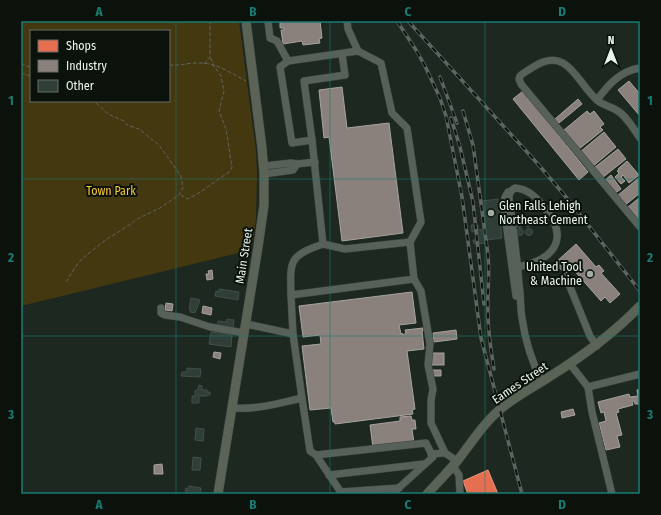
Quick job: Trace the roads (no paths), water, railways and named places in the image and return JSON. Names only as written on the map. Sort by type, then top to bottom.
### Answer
[{"type":"main road","name":"Main Street","points":[[218,494],[261,232],[264,204],[264,170],[260,126],[246,21]]},
{"type":"main road","name":"Eames Street","points":[[427,494],[497,412],[516,397],[597,346],[623,324],[640,306]]},
{"type":"lane","points":[[268,21],[270,38],[277,41],[288,61]]},
{"type":"lane","points":[[346,21],[358,51],[381,63],[392,113],[407,128],[421,222],[410,242],[414,279],[421,291],[430,344],[428,364],[433,389],[431,400],[431,423],[445,453],[455,463],[459,475],[460,494]]},
{"type":"lane","points":[[312,140],[292,143],[280,67],[288,61],[358,51]]},
{"type":"lane","points":[[323,244],[315,162],[304,82],[346,75],[342,54]]},
{"type":"lane","points":[[640,138],[624,116],[597,100],[570,68],[558,60],[544,61],[522,74],[520,78],[521,84],[640,227]]},
{"type":"lane","points":[[597,100],[607,86],[624,73],[631,69],[640,68]]},
{"type":"lane","points":[[264,170],[293,170],[297,164],[315,162]]},
{"type":"lane","points":[[517,267],[532,264],[544,258],[554,247],[558,236],[553,218],[537,198],[526,190],[516,188],[510,190],[506,194],[504,208],[516,295],[531,359],[542,382]]},
{"type":"lane","points":[[516,188],[511,192],[509,197],[522,317]]},
{"type":"lane","points":[[398,488],[341,493],[316,455],[310,451],[293,334],[290,270],[295,257],[304,250],[323,244],[345,250],[410,242]]},
{"type":"lane","points":[[566,277],[590,336],[597,346]]},
{"type":"lane","points":[[291,295],[414,279]]},
{"type":"lane","points":[[161,308],[161,313],[165,316],[180,317],[210,327],[245,328],[293,334]]},
{"type":"lane","points":[[570,364],[588,387],[592,412],[612,494]]},
{"type":"lane","points":[[588,387],[640,374]]},
{"type":"lane","points":[[232,408],[244,409],[260,407],[302,398]]},
{"type":"lane","points":[[316,455],[426,443],[433,457],[392,494]]},
{"type":"lane","points":[[431,454],[445,453]]},
{"type":"lane","points":[[329,475],[425,464]]},
{"type":"railway","points":[[397,21],[425,66],[440,98],[446,116],[462,197],[481,338],[522,494]]},
{"type":"railway","points":[[408,21],[537,163],[566,197],[640,291]]},
{"type":"railway","points":[[440,77],[457,123]]},
{"type":"railway","points":[[463,111],[473,145],[488,255],[488,321],[494,369]]},
{"type":"railway","points":[[451,118],[460,147],[473,202],[484,304]]},
{"type":"place","name":"Glen Falls Lehigh Northeast Cement","points":[[491,213]]},
{"type":"place","name":"United Tool & Machine","points":[[590,274]]},
{"type":"park label","name":"Town Park","points":[[111,191]]}]
